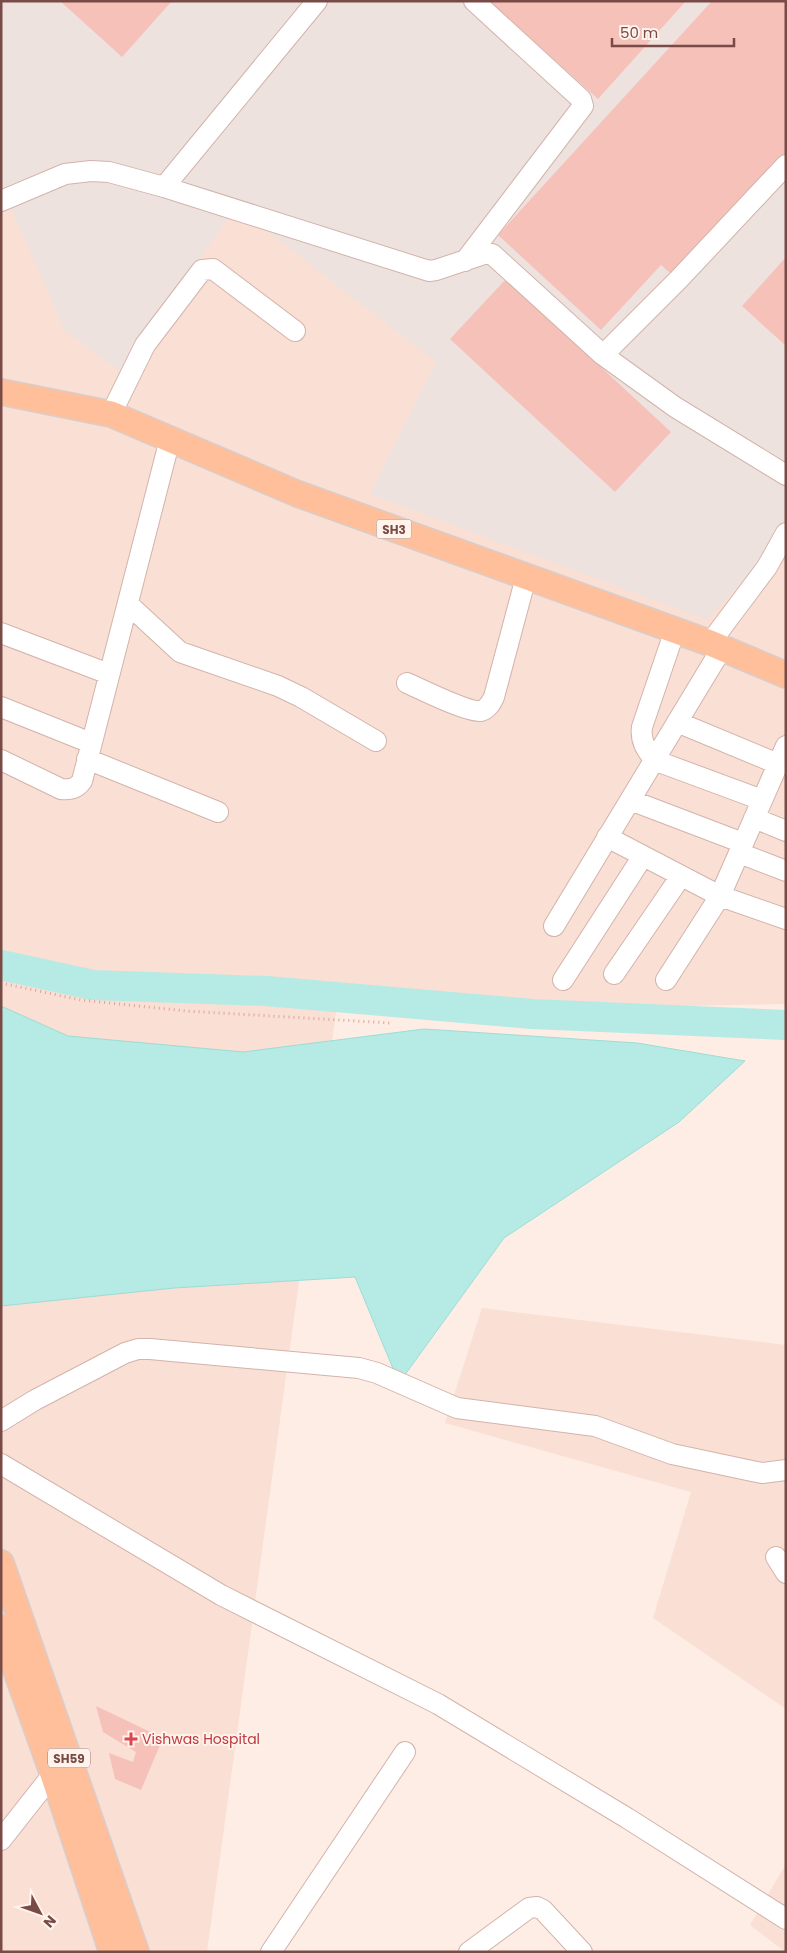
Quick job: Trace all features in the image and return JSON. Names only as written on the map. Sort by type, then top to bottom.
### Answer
[{"type":"main road","name":"SH3","points":[[1,392],[111,414],[298,494],[716,645],[786,675]]},
{"type":"main road","name":"SH59","points":[[1,1563],[48,1728],[53,1774],[112,1952]]},
{"type":"main road","name":"SH59","points":[[1,1628],[48,1728],[136,1952]]},
{"type":"street","points":[[164,187],[317,1]]},
{"type":"street","points":[[465,260],[583,106],[581,99],[474,1]]},
{"type":"street","points":[[603,354],[680,278],[786,165]]},
{"type":"street","points":[[1,201],[65,174],[91,171],[109,172],[164,187],[429,271],[484,254],[492,254],[603,354],[675,407],[786,475]]},
{"type":"street","points":[[111,414],[145,345],[202,270],[213,269],[295,331]]},
{"type":"street","points":[[1,760],[61,788],[70,790],[82,781],[170,439]]},
{"type":"street","points":[[554,926],[677,722],[716,645],[767,567],[786,533]]},
{"type":"street","points":[[406,683],[467,708],[481,711],[490,706],[526,576]]},
{"type":"street","points":[[128,604],[180,652],[278,686],[301,697],[376,741]]},
{"type":"street","points":[[675,630],[642,727],[641,736],[644,747],[654,760],[776,775]]},
{"type":"street","points":[[1,633],[109,674]]},
{"type":"street","points":[[1,707],[218,812]]},
{"type":"street","points":[[677,722],[776,775]]},
{"type":"street","points":[[776,775],[786,831]]},
{"type":"street","points":[[666,980],[720,896],[776,775]]},
{"type":"street","points":[[630,800],[741,848],[786,872]]},
{"type":"street","points":[[608,837],[720,896],[786,919]]},
{"type":"street","points":[[563,980],[643,856]]},
{"type":"street","points":[[614,974],[681,876]]},
{"type":"street","points":[[1,1421],[35,1400],[125,1353],[150,1349],[360,1368],[377,1373],[457,1408],[595,1426],[672,1454],[752,1472],[762,1473],[786,1470]]},
{"type":"street","points":[[1,1464],[221,1594],[438,1704],[627,1818],[786,1918]]},
{"type":"street","points":[[271,1952],[404,1752]]},
{"type":"street","points":[[1,1840],[53,1774]]},
{"type":"street","points":[[469,1952],[529,1908],[536,1906],[543,1910],[582,1952]]},
{"type":"path","points":[[1,983],[81,1000],[186,1011],[390,1023]]},
{"type":"shaded area","points":[[1,1],[786,1],[786,1004],[336,1012],[207,1952],[1,1952]]},
{"type":"shaded area","points":[[1,1],[786,1],[786,517],[747,577],[707,620],[370,494],[436,362],[236,207],[122,373],[65,331],[1,185]]},
{"type":"shaded area","points":[[482,1308],[786,1345],[786,1709],[653,1618],[691,1492],[445,1423]]},
{"type":"shaded area","points":[[786,1864],[786,1952],[785,1952],[750,1925]]},
{"type":"water","points":[[1,1006],[68,1036],[243,1052],[424,1029],[637,1043],[745,1061],[679,1122],[504,1238],[399,1383],[355,1277],[174,1288],[1,1306]]},
{"type":"building","points":[[60,1],[172,1],[122,57]]},
{"type":"building","points":[[489,1],[686,1],[598,99]]},
{"type":"building","points":[[712,1],[786,1],[786,160],[677,279],[661,265],[601,330],[498,235]]},
{"type":"building","points":[[786,257],[786,346],[742,306]]},
{"type":"building","points":[[506,279],[671,432],[615,492],[450,339]]},
{"type":"building","points":[[96,1706],[163,1738],[141,1790],[115,1779],[109,1753],[133,1762],[136,1752],[103,1732]]},
{"type":"waterway","points":[[1,965],[93,985],[266,991],[532,1014],[786,1025]]},
{"type":"place","name":"Vishwas Hospital","points":[[131,1739]]}]
